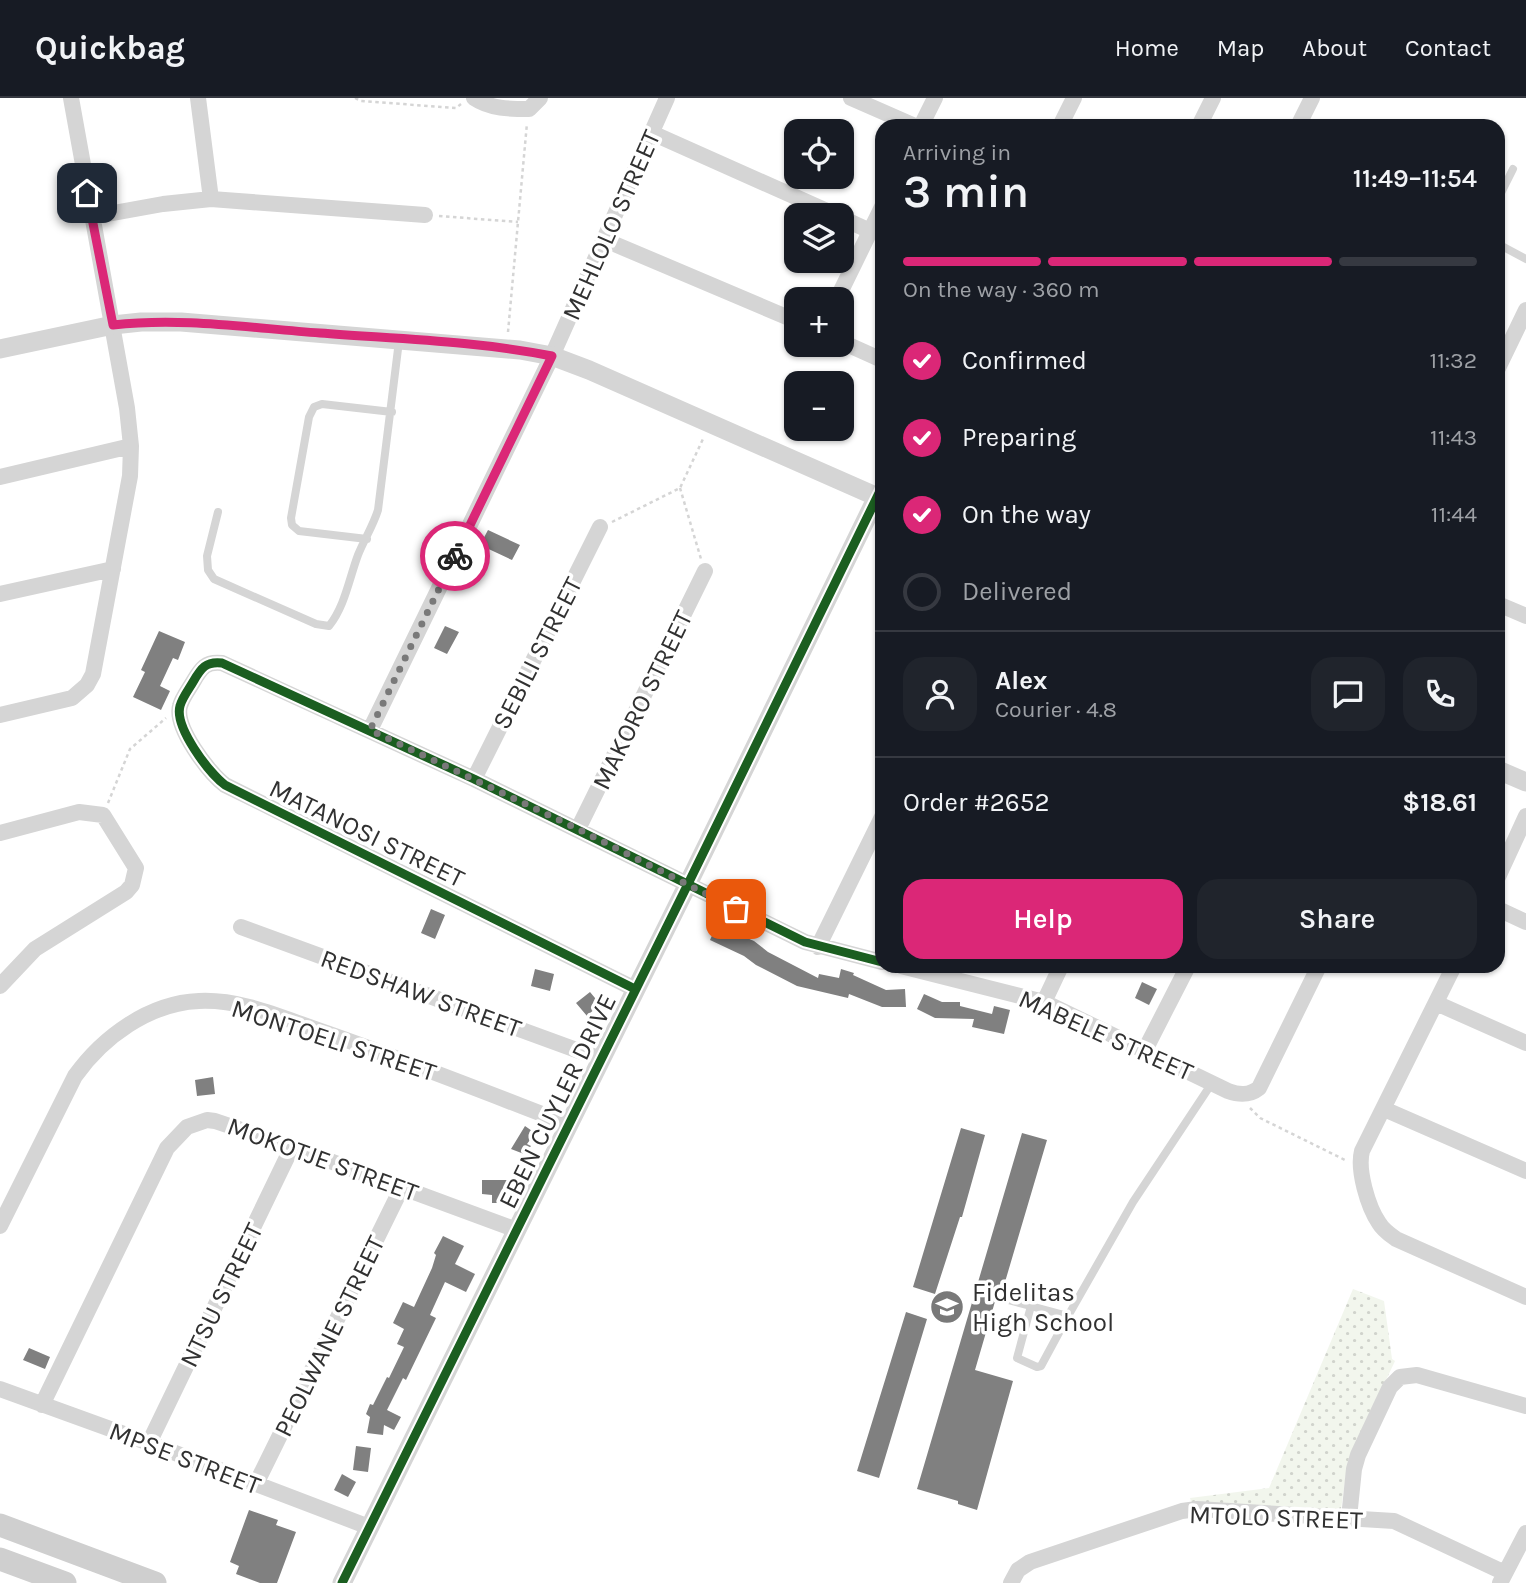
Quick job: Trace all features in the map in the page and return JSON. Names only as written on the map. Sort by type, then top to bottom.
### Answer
[{"type":"main road","points":[[0,1525],[155,1583]]},
{"type":"main road","points":[[0,1559],[65,1583]]},
{"type":"street","points":[[0,715],[72,698],[87,685],[93,674],[130,476],[131,446],[127,408],[71,98]]},
{"type":"street","points":[[198,98],[211,199]]},
{"type":"street","points":[[474,98],[498,107],[534,104]]},
{"type":"street","name":"MEHLOLO STREET","points":[[370,730],[552,356],[667,98]]},
{"type":"street","points":[[851,98],[899,119]]},
{"type":"street","points":[[924,119],[935,98]]},
{"type":"street","points":[[1064,119],[1074,98]]},
{"type":"street","points":[[1202,119],[1213,98]]},
{"type":"street","points":[[1302,119],[1312,98]]},
{"type":"street","points":[[652,133],[809,203]]},
{"type":"street","points":[[92,217],[172,202],[211,199],[425,215]]},
{"type":"street","points":[[843,287],[875,221]]},
{"type":"street","points":[[854,224],[870,231]]},
{"type":"street","points":[[605,240],[784,316]]},
{"type":"street","points":[[1505,354],[1526,310]]},
{"type":"street","points":[[0,349],[141,321],[211,322],[507,348],[552,356],[875,492]]},
{"type":"street","points":[[854,347],[875,357]]},
{"type":"street","points":[[0,477],[131,446]]},
{"type":"street","name":"EBEN CUYLER DRIVE","points":[[342,1583],[875,504]]},
{"type":"street","name":"SEBILI STREET","points":[[474,779],[600,527]]},
{"type":"street","points":[[0,594],[113,569]]},
{"type":"street","name":"MAKORO STREET","points":[[578,829],[705,571]]},
{"type":"street","points":[[1505,607],[1526,616]]},
{"type":"street","points":[[179,707],[204,665],[222,663],[474,779],[687,886],[818,947],[875,960]]},
{"type":"street","name":"MATANOSI STREET","points":[[179,707],[182,724],[203,762],[217,779],[232,790],[635,989]]},
{"type":"street","points":[[1505,773],[1526,782]]},
{"type":"street","points":[[0,833],[79,812],[103,816],[136,868],[132,885],[114,901],[35,949],[0,986]]},
{"type":"street","points":[[1505,862],[1526,816]]},
{"type":"street","points":[[818,947],[875,831]]},
{"type":"street","points":[[1505,912],[1526,922]]},
{"type":"street","name":"REDSHAW STREET","points":[[241,927],[601,1059]]},
{"type":"street","name":"MABELE STREET","points":[[947,973],[1044,1002],[1228,1091],[1245,1095]]},
{"type":"street","points":[[1044,1002],[1058,973]]},
{"type":"street","points":[[1146,1050],[1184,973]]},
{"type":"street","points":[[1245,1095],[1259,1088],[1316,973]]},
{"type":"street","points":[[1451,973],[1362,1152],[1359,1170],[1376,1218],[1386,1232],[1396,1239],[1526,1297]]},
{"type":"street","name":"MONTOELI STREET","points":[[0,1226],[75,1076],[89,1056],[122,1028],[178,1005],[198,1001],[253,1008],[358,1044],[568,1124]]},
{"type":"street","points":[[1436,1003],[1526,1043]]},
{"type":"street","points":[[1384,1109],[1526,1171]]},
{"type":"street","name":"MOKOTJE STREET","points":[[42,1405],[167,1148],[179,1133],[198,1122],[215,1121],[292,1147],[517,1230]]},
{"type":"street","name":"NTSU STREET","points":[[149,1443],[292,1147]]},
{"type":"street","name":"PEOLWANE STREET","points":[[256,1484],[401,1187]]},
{"type":"street","points":[[1349,1518],[1358,1455],[1390,1387],[1400,1377],[1417,1375],[1526,1406]]},
{"type":"street","name":"MPSE STREET","points":[[0,1389],[369,1527]]},
{"type":"street","name":"MTOLO STREET","points":[[1012,1583],[1018,1570],[1030,1562],[1182,1511],[1197,1509],[1349,1518],[1401,1524],[1503,1578],[1526,1533]]},
{"type":"lane","points":[[1505,185],[1513,169]]},
{"type":"lane","points":[[1505,248],[1526,259]]},
{"type":"lane","points":[[218,512],[207,556],[208,570],[214,579],[316,624],[329,626],[337,616],[359,553],[378,510],[399,338]]},
{"type":"lane","points":[[367,539],[299,531],[292,525],[309,417],[314,407],[322,404],[392,412]]},
{"type":"lane","points":[[1031,1306],[1017,1358],[1037,1367],[1041,1366],[1133,1202],[1212,1083]]},
{"type":"lane","points":[[1009,1300],[1068,1316]]},
{"type":"path","points":[[355,98],[361,101],[456,108],[467,98]]},
{"type":"path","points":[[507,348],[518,222],[534,104]]},
{"type":"path","points":[[425,215],[518,222]]},
{"type":"path","points":[[600,527],[680,488],[710,424]]},
{"type":"path","points":[[680,488],[705,571]]},
{"type":"path","points":[[103,816],[130,749],[179,707]]},
{"type":"path","points":[[1245,1095],[1248,1104],[1260,1118],[1349,1162],[1359,1170]]},
{"type":"shaded area","points":[[1353,1289],[1384,1301],[1392,1359],[1395,1361],[1348,1461],[1341,1509],[1337,1511],[1192,1505],[1190,1498],[1269,1488]]},
{"type":"building","points":[[488,530],[520,545],[512,560],[480,545]]},
{"type":"building","points":[[445,626],[459,632],[447,654],[434,648]]},
{"type":"building","points":[[159,631],[185,642],[178,660],[173,658],[160,686],[170,691],[161,710],[133,697],[145,672],[141,670]]},
{"type":"building","points":[[431,909],[445,915],[435,939],[421,933]]},
{"type":"building","points":[[719,920],[733,926],[731,931],[754,941],[768,952],[818,978],[819,974],[839,978],[841,969],[886,990],[905,989],[906,1007],[882,1007],[849,994],[848,998],[797,986],[710,940]]},
{"type":"building","points":[[535,969],[554,974],[550,991],[531,986]]},
{"type":"building","points":[[1142,982],[1157,989],[1149,1005],[1135,998]]},
{"type":"building","points":[[590,992],[600,1004],[587,1016],[576,1003]]},
{"type":"building","points":[[924,994],[942,1002],[960,1002],[960,1006],[992,1014],[994,1006],[1010,1010],[1004,1034],[972,1027],[974,1019],[935,1018],[917,1009]]},
{"type":"building","points":[[213,1077],[215,1094],[197,1096],[195,1080]]},
{"type":"building","points":[[525,1126],[535,1133],[527,1144],[531,1146],[524,1154],[511,1149]]},
{"type":"building","points":[[961,1128],[985,1135],[962,1217],[935,1294],[913,1287]]},
{"type":"building","points":[[1022,1133],[1047,1140],[1005,1282],[1001,1281],[975,1370],[1013,1381],[977,1510],[958,1504],[958,1501],[917,1489]]},
{"type":"building","points":[[482,1180],[508,1180],[505,1203],[492,1203],[492,1195],[482,1194]]},
{"type":"building","points":[[443,1236],[464,1246],[455,1264],[475,1274],[466,1292],[445,1282],[430,1315],[436,1318],[406,1380],[403,1378],[387,1410],[401,1417],[394,1430],[384,1425],[383,1435],[367,1433],[370,1417],[366,1414],[370,1404],[373,1405],[404,1347],[397,1344],[404,1329],[393,1323],[403,1302],[414,1307]]},
{"type":"building","points":[[906,1312],[927,1319],[879,1478],[857,1471]]},
{"type":"building","points":[[29,1348],[50,1357],[45,1369],[23,1360]]},
{"type":"building","points":[[356,1446],[371,1448],[368,1472],[353,1470]]},
{"type":"building","points":[[342,1474],[356,1482],[348,1497],[334,1490]]},
{"type":"building","points":[[249,1510],[278,1520],[276,1525],[296,1532],[277,1583],[260,1583],[236,1574],[239,1566],[230,1562]]},
{"type":"cycle path","points":[[342,1583],[875,501]]},
{"type":"cycle path","points":[[635,989],[225,785],[210,771],[194,749],[182,726],[180,715],[182,700],[204,666],[222,663],[474,779],[805,942],[875,960]]},
{"type":"way so far","points":[[455,556],[370,730],[578,829],[736,909]]},
{"type":"place","name":"Fidelitas High School","points":[[947,1307]]},
{"type":"route","points":[[87,193],[113,325],[141,321],[211,322],[494,347],[552,356],[455,556]]}]
